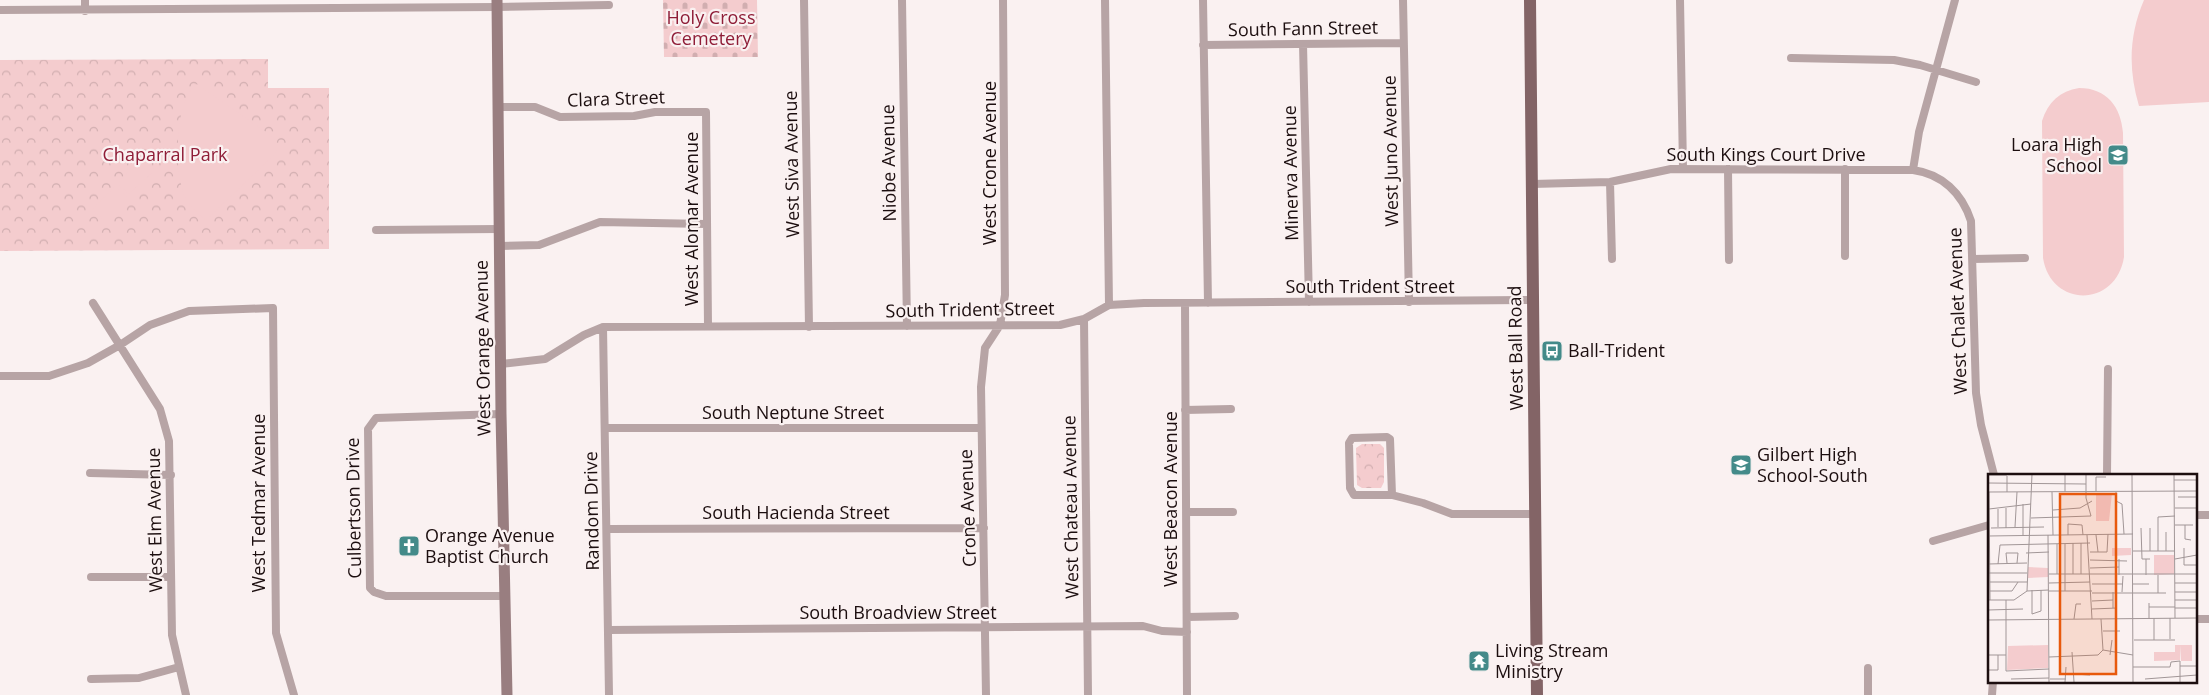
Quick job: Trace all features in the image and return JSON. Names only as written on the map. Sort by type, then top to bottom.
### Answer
[{"type":"main road","name":"West Ball Road","points":[[1530,0],[1537,695]]},
{"type":"street","points":[[85,0],[85,10]]},
{"type":"street","name":"West Siva Avenue","points":[[804,0],[810,327]]},
{"type":"street","name":"Niobe Avenue","points":[[902,0],[907,326]]},
{"type":"street","name":"West Crone Avenue","points":[[1000,325],[1006,285],[1003,0]]},
{"type":"street","points":[[1105,0],[1109,305]]},
{"type":"street","points":[[1203,0],[1208,303]]},
{"type":"street","name":"West Juno Avenue","points":[[1403,0],[1409,302]]},
{"type":"street","points":[[1680,0],[1682,168]]},
{"type":"street","points":[[1913,170],[1918,132],[1956,0]]},
{"type":"street","points":[[0,10],[497,4],[609,5]]},
{"type":"street","name":"West Orange Avenue","points":[[497,4],[501,414],[507,695]]},
{"type":"street","name":"South Fann Street","points":[[1203,45],[1403,42]]},
{"type":"street","name":"Minerva Avenue","points":[[1303,44],[1308,302]]},
{"type":"street","points":[[1791,58],[1886,59],[1936,70],[1976,82]]},
{"type":"street","name":"Clara Street","points":[[498,107],[535,107],[560,117],[634,116],[655,112],[706,112]]},
{"type":"street","name":"West Alomar Avenue","points":[[706,112],[708,326]]},
{"type":"street","name":"South Kings Court Drive","points":[[1532,184],[1610,182],[1660,170],[1682,168],[1913,170]]},
{"type":"street","points":[[1728,169],[1729,260]]},
{"type":"street","points":[[1845,169],[1846,256]]},
{"type":"street","name":"West Chalet Avenue","points":[[1913,170],[1938,178],[1953,189],[1962,200],[1971,221],[1976,393],[1981,425],[1994,474]]},
{"type":"street","points":[[1610,182],[1612,259]]},
{"type":"street","points":[[500,246],[539,245],[600,222],[706,224]]},
{"type":"street","points":[[376,230],[500,229]]},
{"type":"street","points":[[1973,259],[2025,258]]},
{"type":"street","name":"South Trident Street","points":[[501,364],[545,359],[584,335],[604,327],[1060,325],[1084,319],[1109,305],[1533,300]]},
{"type":"street","name":"West Elm Avenue","points":[[94,303],[160,409],[169,441],[172,635],[186,695]]},
{"type":"street","name":"West Beacon Avenue","points":[[1185,303],[1187,695]]},
{"type":"street","name":"West Tedmar Avenue","points":[[120,345],[150,325],[189,311],[272,308],[276,633],[294,695]]},
{"type":"street","name":"West Chateau Avenue","points":[[1084,319],[1088,695]]},
{"type":"street","name":"Crone Avenue","points":[[986,695],[981,388],[985,348],[1000,325]]},
{"type":"street","name":"Random Drive","points":[[604,327],[609,695]]},
{"type":"street","points":[[0,376],[49,376],[88,363],[120,345]]},
{"type":"street","points":[[2107,474],[2108,369]]},
{"type":"street","points":[[1185,410],[1231,409]]},
{"type":"street","name":"Culbertson Drive","points":[[501,414],[376,418],[368,429],[370,588],[374,592],[386,596],[505,596]]},
{"type":"street","name":"South Neptune Street","points":[[606,428],[981,428]]},
{"type":"street","points":[[1392,495],[1390,439],[1388,437],[1352,438],[1349,443],[1351,492],[1357,495],[1392,495],[1423,502],[1452,514],[1535,514]]},
{"type":"street","points":[[90,473],[171,475]]},
{"type":"street","points":[[1186,512],[1233,512]]},
{"type":"street","points":[[2196,515],[2209,515]]},
{"type":"street","points":[[1933,541],[1988,525]]},
{"type":"street","name":"South Hacienda Street","points":[[608,529],[984,528]]},
{"type":"street","points":[[91,577],[171,577]]},
{"type":"street","points":[[1187,617],[1235,616]]},
{"type":"street","points":[[2196,619],[2209,619]]},
{"type":"street","name":"South Broadview Street","points":[[609,630],[1143,626],[1162,631],[1187,632]]},
{"type":"street","points":[[91,679],[139,678],[179,668]]},
{"type":"street","points":[[1868,668],[1868,695]]},
{"type":"street","points":[[1992,695],[1993,682]]},
{"type":"green space","name":"Holy Cross Cemetery","points":[[663,0],[757,0],[758,57],[664,57]]},
{"type":"green space","points":[[2144,0],[2209,0],[2209,102],[2139,106],[2133,79],[2132,52],[2135,26]]},
{"type":"green space","name":"Chaparral Park","points":[[268,59],[268,88],[329,88],[329,249],[0,251],[0,60]]},
{"type":"green space","points":[[197,84],[273,137],[277,143],[277,150],[273,156],[206,220],[187,201],[181,186],[179,172],[178,138],[180,120],[189,92]]},
{"type":"green space","points":[[2079,88],[2097,91],[2111,101],[2119,115],[2123,133],[2124,257],[2119,274],[2109,286],[2097,293],[2084,295],[2070,293],[2058,286],[2048,274],[2043,258],[2042,121],[2051,103],[2056,98],[2066,92]]},
{"type":"green space","points":[[140,159],[155,170],[129,194],[117,184]]},
{"type":"green space","points":[[115,186],[127,197],[104,220],[92,210]]},
{"type":"green space","points":[[1362,444],[1380,444],[1384,448],[1384,482],[1381,488],[1362,488],[1357,485],[1356,448]]},
{"type":"place","name":"Loara High School","points":[[2118,155]]},
{"type":"place","name":"Ball-Trident","points":[[1552,351]]},
{"type":"place","name":"Gilbert High School-South","points":[[1741,465]]},
{"type":"place","name":"Orange Avenue Baptist Church","points":[[409,546]]},
{"type":"place","name":"Living Stream Ministry","points":[[1479,661]]}]
